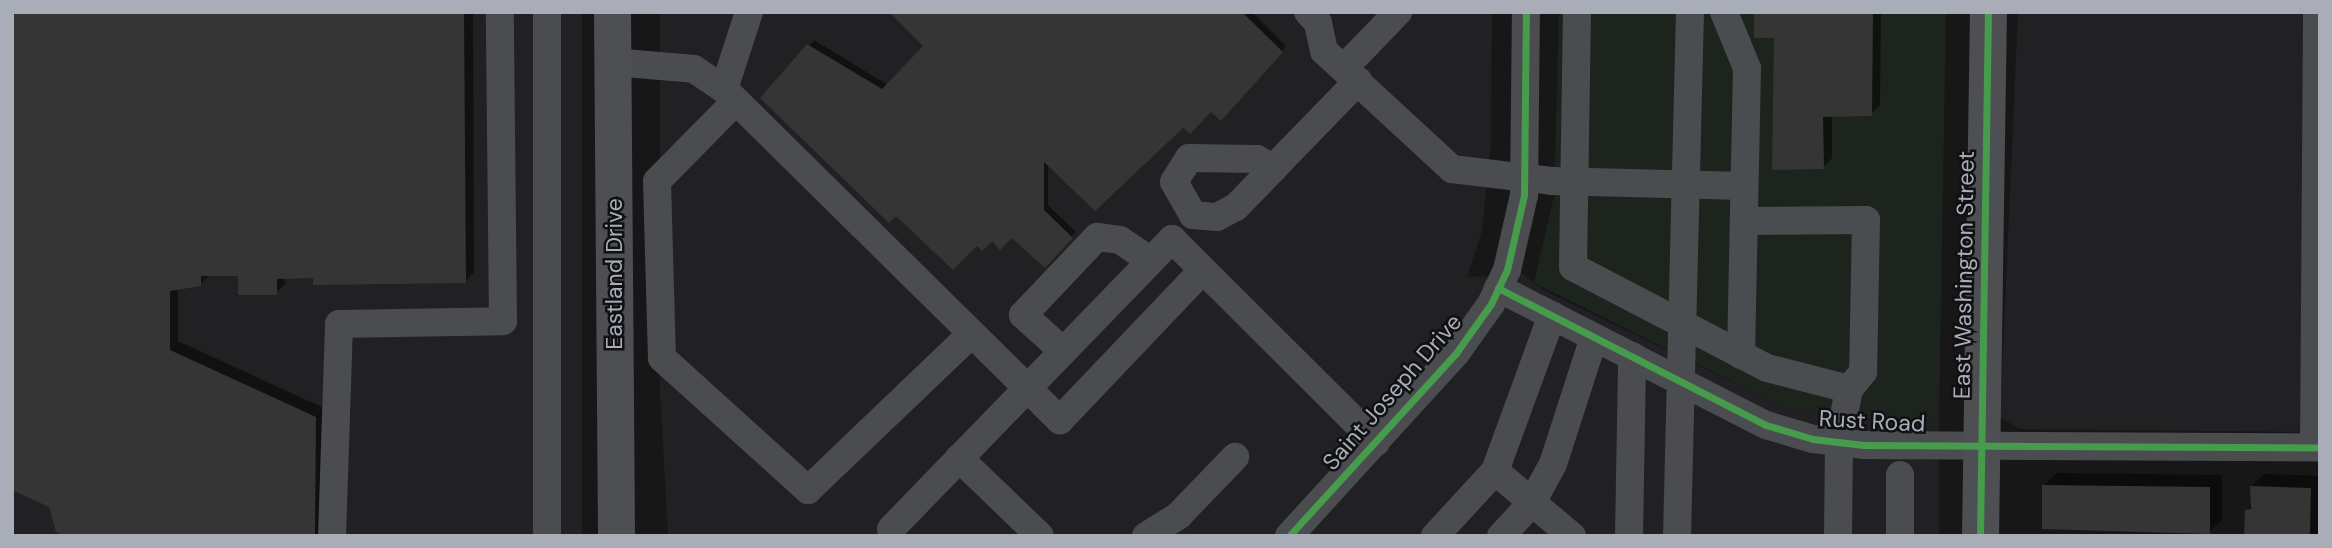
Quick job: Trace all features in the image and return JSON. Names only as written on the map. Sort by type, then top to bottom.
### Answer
[{"type":"main road","name":"Eastland Drive","points":[[612,12],[616,536]]},
{"type":"main road","name":"East Washington Street","points":[[1980,536],[1987,13]]},
{"type":"street","points":[[500,12],[503,321]]},
{"type":"street","points":[[547,12],[547,536]]},
{"type":"street","points":[[749,12],[730,95],[657,181],[662,358],[808,490],[971,334]]},
{"type":"street","points":[[1273,169],[1398,12]]},
{"type":"street","name":"Saint Joseph Drive","points":[[1289,536],[1456,354],[1498,288],[1518,233],[1525,176],[1526,12]]},
{"type":"street","points":[[1577,12],[1573,267],[1766,368],[1849,389]]},
{"type":"street","points":[[1677,536],[1689,12]]},
{"type":"street","points":[[1724,12],[1747,68],[1741,355]]},
{"type":"street","points":[[2317,12],[2317,447]]},
{"type":"street","points":[[1318,16],[1324,51],[1452,169],[1575,182],[1744,186]]},
{"type":"street","points":[[613,62],[694,69],[730,95],[1060,420],[1203,270]]},
{"type":"street","points":[[1744,220],[1866,220],[1863,372],[1849,389],[1839,442],[1838,536]]},
{"type":"street","points":[[1063,351],[1023,315],[1097,237],[1120,240],[1151,261]]},
{"type":"street","points":[[891,529],[1172,239],[1376,442]]},
{"type":"street","name":"Rust Road","points":[[1498,288],[1766,425],[1839,442],[2317,447]]},
{"type":"street","points":[[1435,536],[1495,471],[1552,315]]},
{"type":"street","points":[[332,536],[339,324],[547,322]]},
{"type":"street","points":[[1502,536],[1531,504],[1553,464],[1594,337]]},
{"type":"street","points":[[614,346],[660,345]]},
{"type":"street","points":[[1629,536],[1632,356]]},
{"type":"street","points":[[1146,536],[1179,515],[1235,457]]},
{"type":"street","points":[[959,458],[1040,536]]},
{"type":"street","points":[[1495,471],[1572,536]]},
{"type":"street","points":[[1900,475],[1900,536]]},
{"type":"shaded area","points":[[12,12],[582,12],[582,536],[12,536]]},
{"type":"shaded area","points":[[660,12],[1492,12],[1491,142],[1482,231],[1467,277],[1523,274],[1543,290],[1788,409],[1854,419],[1939,421],[1939,536],[668,536],[660,392]]},
{"type":"shaded area","points":[[1559,12],[1946,12],[1939,421],[1854,419],[1788,409],[1534,283],[1554,196]]},
{"type":"shaded area","points":[[2018,12],[2320,12],[2320,432],[2019,429],[2000,417]]},
{"type":"building","points":[[12,12],[464,12],[466,283],[313,285],[313,278],[277,279],[277,295],[238,295],[238,276],[201,276],[201,286],[170,291],[170,350],[316,417],[315,536],[65,536],[56,532],[49,507],[12,490]]},
{"type":"building","points":[[889,12],[1242,12],[1283,52],[1221,121],[1211,112],[1190,134],[1183,128],[1095,211],[1044,162],[1044,210],[1073,238],[1045,268],[1012,238],[1000,250],[992,241],[982,251],[977,246],[953,270],[896,216],[889,223],[760,98],[807,44],[882,89],[923,46]]},
{"type":"building","points":[[1754,12],[1873,12],[1872,116],[1823,117],[1824,169],[1772,170],[1774,38],[1754,38]]},
{"type":"building","points":[[2042,485],[2210,487],[2210,534],[2042,529]]},
{"type":"building","points":[[2250,486],[2311,488],[2310,536],[2244,536],[2245,510],[2251,509]]},
{"type":"cycle path","points":[[1289,536],[1456,353],[1491,304],[1507,270],[1524,195],[1526,12]]},
{"type":"cycle path","points":[[1980,536],[1988,12]]},
{"type":"cycle path","points":[[1498,288],[1766,425],[1813,439],[1864,445],[2320,447]]}]
